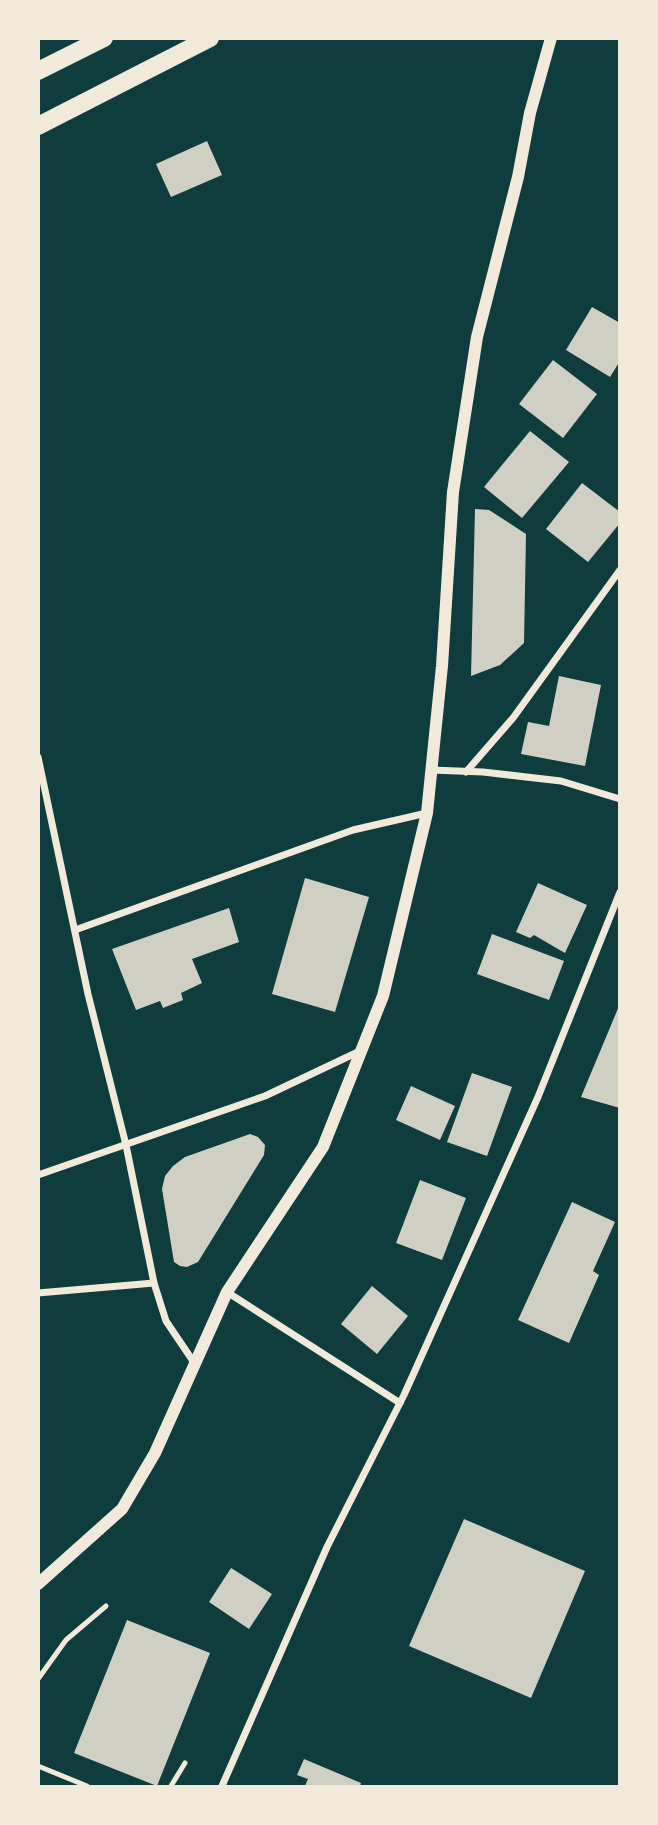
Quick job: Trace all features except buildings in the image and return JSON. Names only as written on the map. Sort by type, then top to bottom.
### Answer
[{"type":"main road","points":[[38,71],[104,38]]},
{"type":"main road","points":[[38,126],[210,38]]},
{"type":"street","points":[[38,1584],[122,1509],[155,1453],[227,1292],[323,1147],[383,996],[427,813],[442,666],[453,492],[477,337],[518,177],[530,113],[551,38]]},
{"type":"street","points":[[466,772],[513,718],[620,570]]},
{"type":"street","points":[[38,757],[88,995],[126,1144],[154,1283],[166,1321],[195,1364]]},
{"type":"street","points":[[431,770],[561,781],[620,799]]},
{"type":"street","points":[[75,930],[353,830],[427,813]]},
{"type":"street","points":[[222,1787],[327,1547],[400,1404],[538,1097],[620,892]]},
{"type":"street","points":[[38,1175],[265,1096],[361,1051]]},
{"type":"street","points":[[38,1293],[154,1283]]},
{"type":"street","points":[[227,1292],[400,1404]]},
{"type":"lane","points":[[38,1679],[66,1640],[106,1606]]},
{"type":"lane","points":[[172,1787],[185,1763]]},
{"type":"lane","points":[[38,1766],[87,1787]]}]
